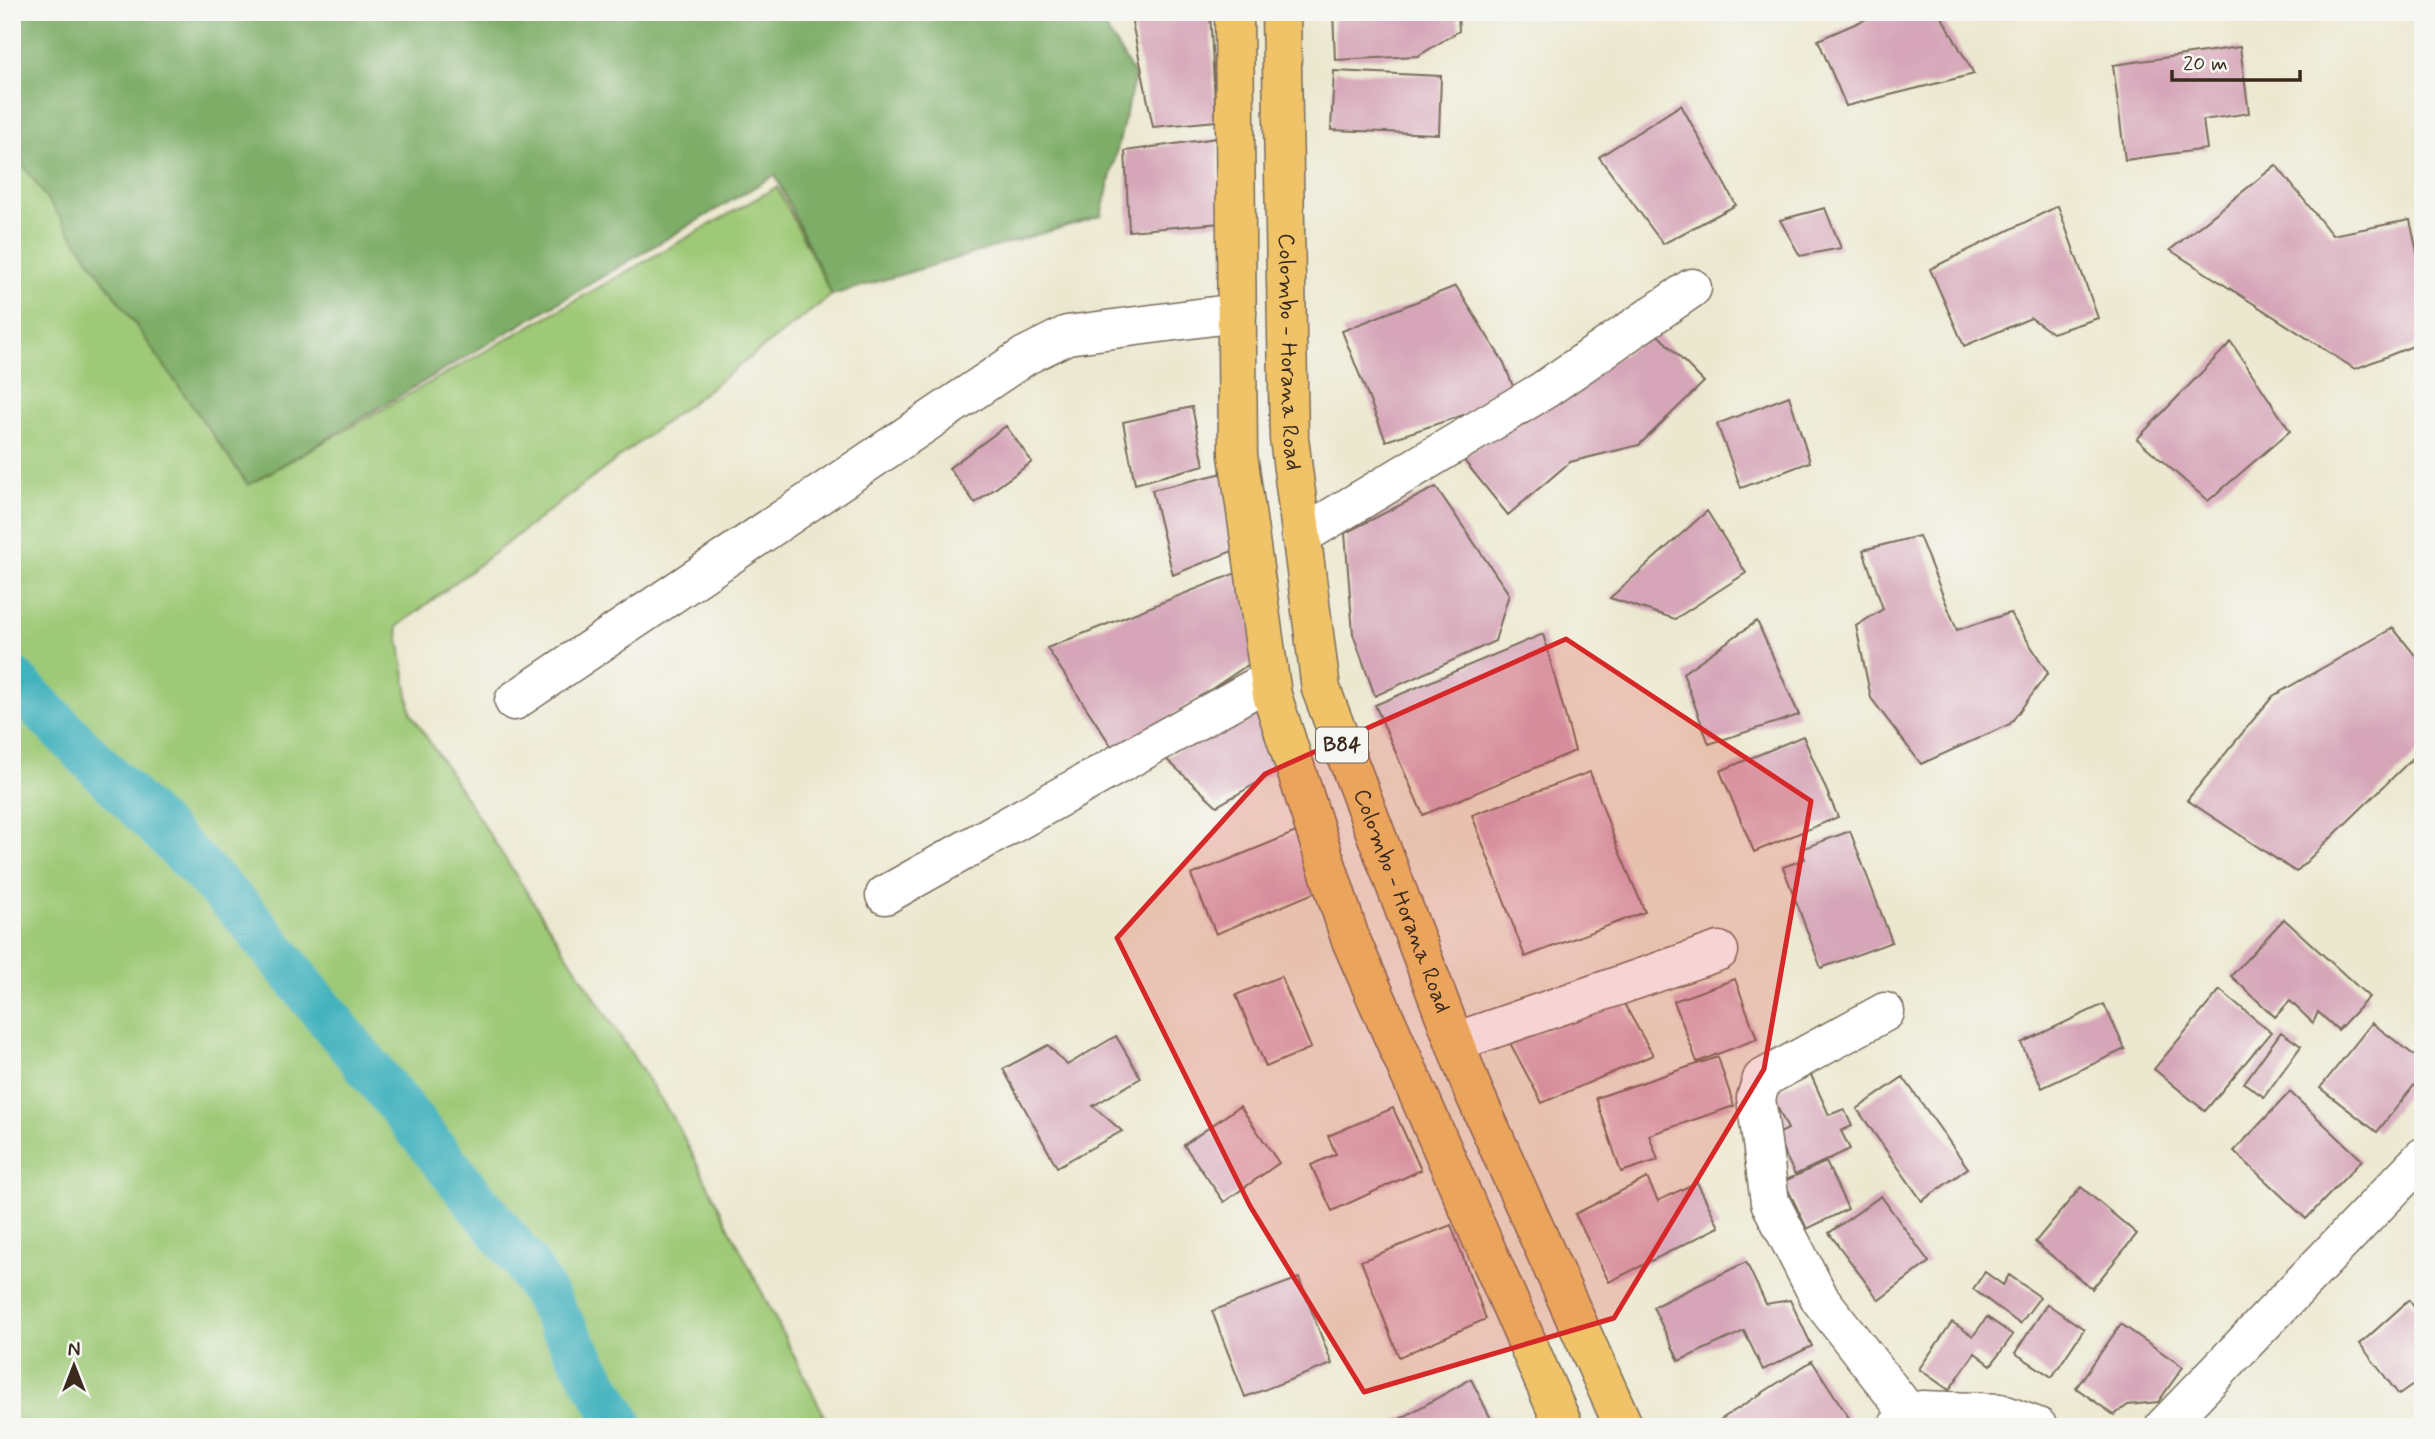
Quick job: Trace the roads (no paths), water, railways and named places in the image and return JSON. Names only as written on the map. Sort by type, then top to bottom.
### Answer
[{"type":"main road","name":"B84","points":[[1234,12],[1238,455],[1272,695],[1350,938],[1564,1427]]},
{"type":"main road","name":"Colombo - Horana Road","points":[[1281,12],[1289,438],[1321,689],[1472,1088],[1624,1427]]},
{"type":"street","points":[[1301,536],[1544,390],[1692,288]]},
{"type":"street","points":[[514,701],[1025,356],[1067,335],[1237,313]]},
{"type":"street","points":[[885,895],[1269,680]]},
{"type":"street","points":[[1455,1042],[1719,951]]},
{"type":"street","points":[[1885,1012],[1762,1079],[1756,1098],[1770,1202],[1820,1299],[1903,1421],[1922,1410],[2000,1413],[2038,1427]]},
{"type":"street","points":[[2164,1427],[2423,1157]]},
{"type":"waterway","points":[[12,679],[244,913],[525,1262],[622,1427]]}]
